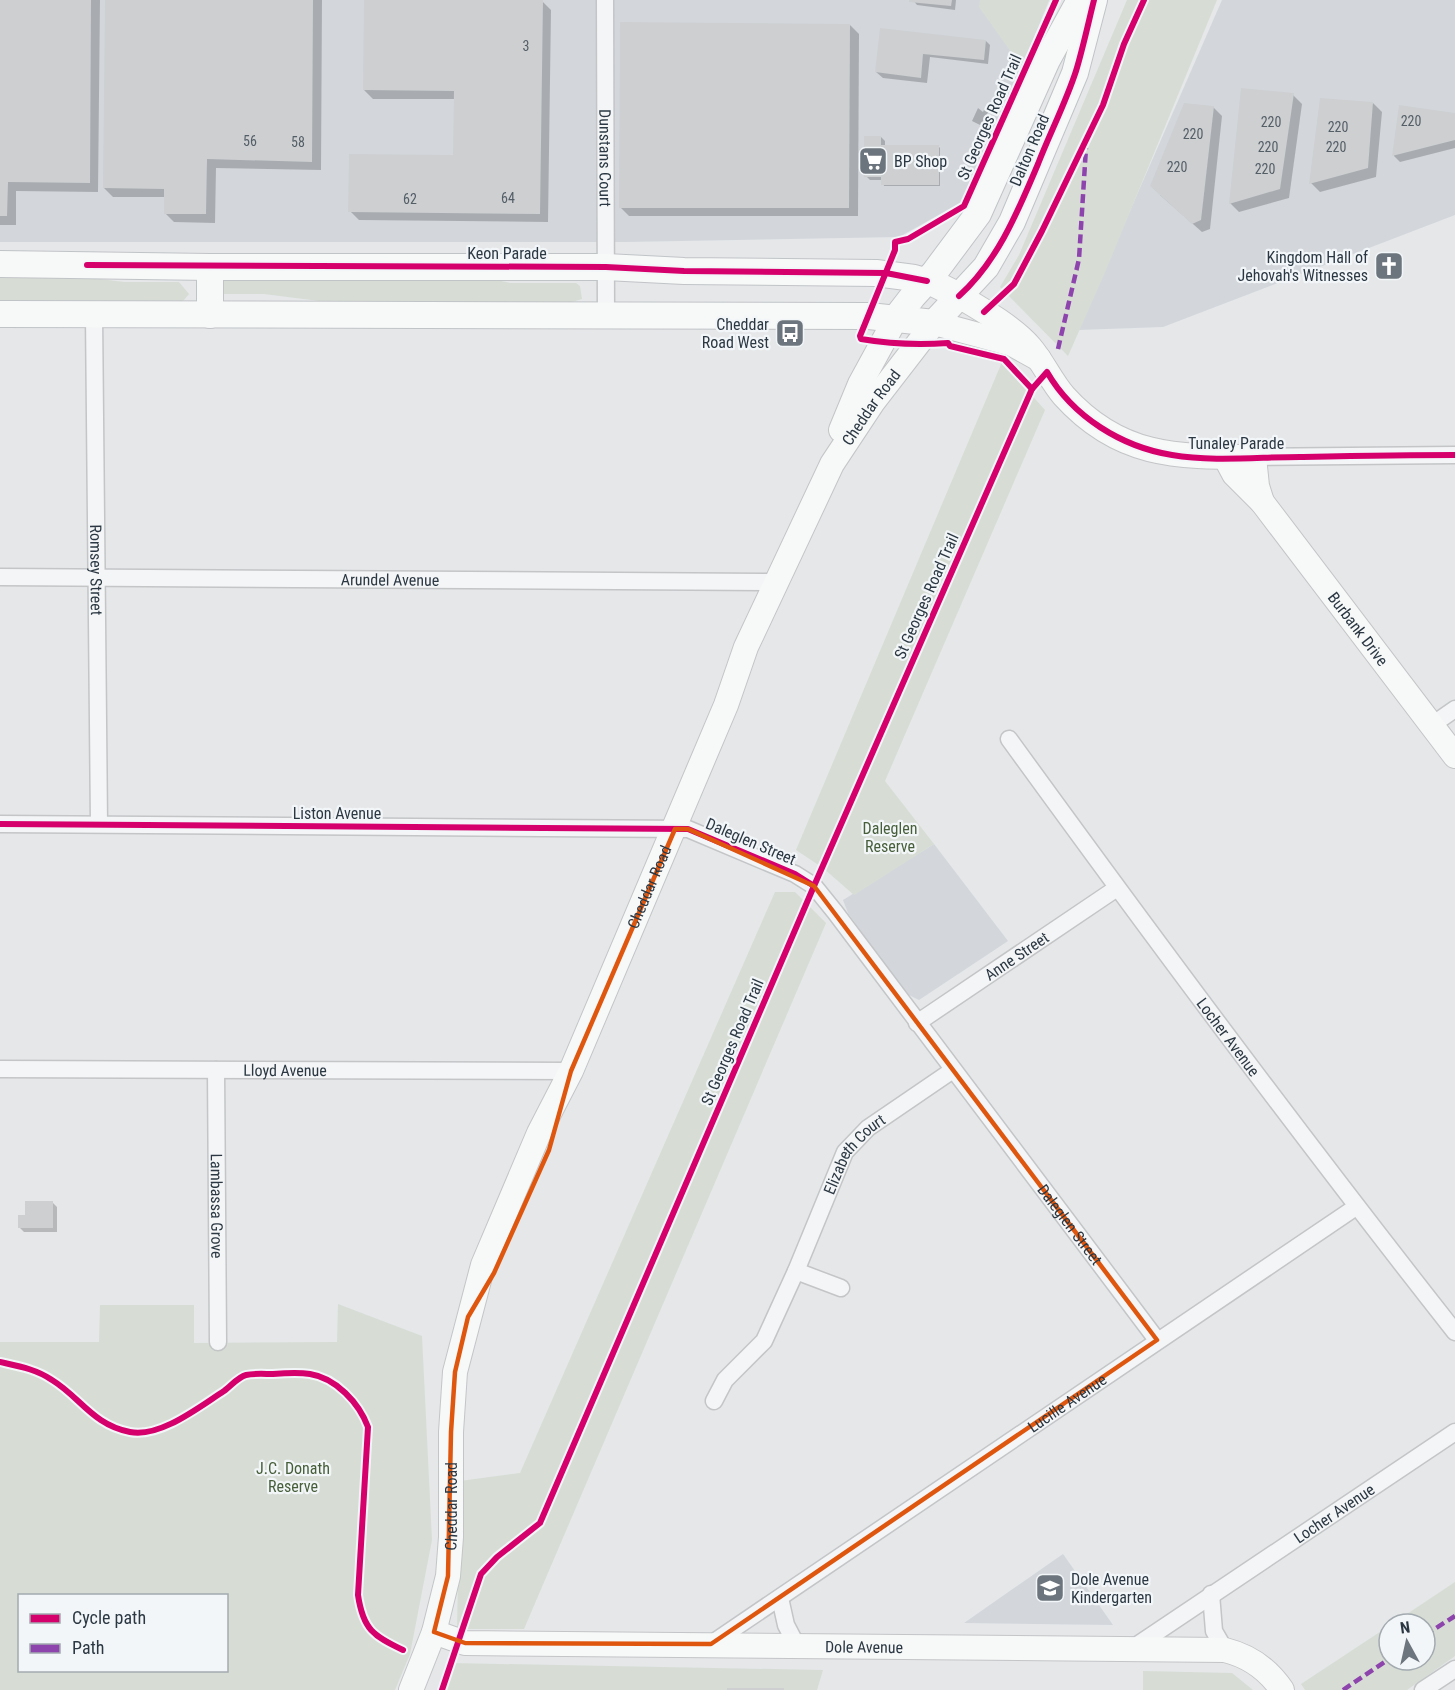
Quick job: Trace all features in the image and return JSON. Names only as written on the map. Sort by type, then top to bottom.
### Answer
[{"type":"main road","name":"Dalton Road","points":[[896,318],[978,213],[1047,60],[1080,0]]},
{"type":"main road","name":"Dalton Road","points":[[934,323],[981,273],[1008,229],[1028,187],[1075,73],[1094,0]]},
{"type":"main road","name":"Keon Parade","points":[[0,264],[210,267],[606,267],[695,271],[886,273],[927,281],[959,296]]},
{"type":"main road","points":[[210,267],[210,315]]},
{"type":"main road","points":[[0,314],[896,318],[934,323]]},
{"type":"street","name":"Dunstans Court","points":[[605,0],[606,316]]},
{"type":"street","name":"Tunaley Parade","points":[[959,296],[1026,343],[1065,397],[1086,417],[1111,434],[1137,446],[1186,457],[1455,455]]},
{"type":"street","name":"Romsey Street","points":[[94,315],[99,824]]},
{"type":"street","name":"Cheddar Road","points":[[832,464],[841,429],[860,384],[896,318]]},
{"type":"street","name":"Cheddar Road","points":[[411,1690],[435,1632],[448,1576],[455,1372],[483,1265],[538,1133],[571,1071],[726,705],[758,652],[772,614],[778,582],[832,464],[868,408],[934,323]]},
{"type":"street","points":[[934,323],[1012,344],[1039,358]]},
{"type":"street","name":"Burbank Drive","points":[[1225,457],[1234,474],[1262,502],[1455,756]]},
{"type":"street","name":"Burbank Drive","points":[[1254,457],[1257,486],[1262,502]]},
{"type":"street","name":"Arundel Avenue","points":[[0,577],[778,582]]},
{"type":"street","points":[[1431,725],[1455,709]]},
{"type":"street","name":"Locher Avenue","points":[[1009,739],[1117,888],[1356,1207],[1455,1332]]},
{"type":"street","name":"Liston Avenue","points":[[0,824],[675,829]]},
{"type":"street","name":"Daleglen Street","points":[[675,829],[688,828],[795,874],[814,886],[1157,1340]]},
{"type":"street","name":"Anne Street","points":[[917,1023],[1117,888]]},
{"type":"street","name":"Lloyd Avenue","points":[[0,1068],[571,1071]]},
{"type":"street","name":"Lambassa Grove","points":[[216,1070],[218,1342]]},
{"type":"street","name":"Elizabeth Court","points":[[714,1401],[725,1380],[764,1341],[796,1271],[845,1152],[867,1128],[953,1070]]},
{"type":"street","name":"Lucille Avenue","points":[[711,1644],[1356,1207]]},
{"type":"street","points":[[796,1271],[841,1288]]},
{"type":"street","name":"Locher Avenue","points":[[1133,1648],[1455,1432]]},
{"type":"street","points":[[1211,1594],[1214,1631],[1225,1650]]},
{"type":"street","points":[[780,1598],[786,1625],[797,1646]]},
{"type":"street","name":"Dole Avenue","points":[[435,1632],[465,1643],[1225,1650],[1252,1660],[1274,1679],[1282,1690]]},
{"type":"street","points":[[1423,1690],[1455,1669]]},
{"type":"highlighted area","points":[[675,829],[688,829],[814,886],[1157,1340],[711,1644],[465,1643],[434,1632],[448,1576],[451,1432],[455,1372],[468,1317],[494,1273],[549,1150],[571,1071]]},
{"type":"shaded area","points":[[0,0],[1049,0],[962,202],[899,237],[625,242],[0,242]]},
{"type":"shaded area","points":[[1222,0],[1455,0],[1455,215],[1163,327],[1078,330]]},
{"type":"shaded area","points":[[934,844],[1008,941],[919,1000],[905,993],[848,913],[843,900]]},
{"type":"shaded area","name":"Dole Avenue Kindergarten","points":[[1063,1554],[1113,1625],[964,1623]]},
{"type":"green space","points":[[980,0],[1049,0],[1021,66],[979,7]]},
{"type":"green space","points":[[1127,0],[1217,0],[1106,270],[1068,356],[1000,287],[1019,255]]},
{"type":"green space","points":[[475,275],[510,283],[576,283],[580,286],[582,299],[572,302],[327,302],[264,294],[224,294],[220,279]]},
{"type":"green space","points":[[0,276],[84,277],[124,282],[179,282],[189,294],[183,301],[0,300]]},
{"type":"green space","name":"Daleglen Reserve","points":[[1002,362],[1045,410],[885,781],[934,844],[854,895],[823,868],[796,850]]},
{"type":"green space","points":[[775,892],[795,892],[826,923],[524,1629],[457,1629],[460,1481],[520,1473]]},
{"type":"green space","name":"J.C. Donath Reserve","points":[[338,1304],[422,1336],[432,1540],[410,1654],[395,1690],[0,1690],[0,1342],[99,1342],[100,1305],[194,1305],[194,1343],[337,1342]]},
{"type":"green space","points":[[1455,1582],[1455,1656],[1437,1669],[1437,1612],[1410,1612]]},
{"type":"green space","points":[[1377,1634],[1377,1672],[1432,1672],[1407,1690],[1305,1690],[1301,1684]]},
{"type":"green space","points":[[450,1663],[823,1670],[817,1690],[438,1690]]},
{"type":"green space","points":[[1143,1671],[1232,1673],[1253,1690],[1143,1690]]},
{"type":"building","points":[[0,0],[91,0],[90,183],[8,182],[7,216],[0,216]]},
{"type":"building","points":[[105,0],[313,0],[312,162],[207,159],[206,214],[164,214],[164,189],[103,188]]},
{"type":"building","points":[[364,0],[543,0],[540,214],[348,212],[349,154],[453,155],[454,91],[363,90]]},
{"type":"building","points":[[909,0],[952,0],[951,6],[909,2]]},
{"type":"building","points":[[620,22],[850,24],[849,208],[619,208]]},
{"type":"building","points":[[880,28],[986,40],[984,60],[923,54],[921,78],[875,72]]},
{"type":"building","points":[[1241,88],[1294,93],[1280,189],[1229,204]]},
{"type":"building","points":[[1320,98],[1373,102],[1368,168],[1309,184]]},
{"type":"building","points":[[1184,103],[1214,106],[1201,220],[1192,224],[1150,186]]},
{"type":"building","points":[[1399,105],[1455,113],[1455,140],[1392,156]]},
{"type":"building","points":[[864,136],[881,136],[881,145],[939,145],[939,185],[881,185],[881,177],[864,177]]},
{"type":"building","points":[[25,1201],[53,1201],[53,1228],[18,1228],[18,1215],[25,1215]]},
{"type":"building","points":[[727,1688],[784,1688],[784,1690],[727,1690]]},
{"type":"marked path","points":[[1058,349],[1079,259],[1086,148]]},
{"type":"marked path","points":[[1437,1627],[1455,1616]]},
{"type":"marked path","points":[[1343,1690],[1377,1667]]},
{"type":"cycle path","name":"St Georges Road Trail","points":[[1032,389],[1004,359],[950,346],[948,343],[894,343],[861,339],[860,336],[895,250],[895,242],[908,239],[964,206],[1056,0]]},
{"type":"cycle path","points":[[959,296],[973,282],[996,251],[1023,200],[1072,83],[1094,0]]},
{"type":"cycle path","points":[[984,312],[1014,284],[1042,231],[1103,105],[1124,44],[1144,0]]},
{"type":"cycle path","points":[[87,265],[606,267],[684,271],[886,273],[927,281]]},
{"type":"cycle path","name":"St Georges Road Trail","points":[[442,1690],[481,1574],[497,1557],[540,1523],[814,886],[1032,389],[1047,372],[1070,403],[1100,427],[1135,445],[1172,455],[1219,459],[1455,455]]},
{"type":"cycle path","points":[[0,824],[688,829],[795,874],[814,886]]},
{"type":"cycle path","points":[[0,1362],[40,1373],[62,1387],[106,1423],[130,1432],[142,1433],[179,1420],[246,1375],[305,1373],[320,1376],[337,1386],[353,1401],[368,1427],[358,1595],[360,1607],[371,1630],[403,1650]]},
{"type":"place","name":"BP Shop","points":[[873,161]]},
{"type":"place","name":"Kingdom Hall of Jehovah's Witnesses","points":[[1389,266]]},
{"type":"place","name":"Cheddar Road West","points":[[790,333]]},
{"type":"place","name":"Dole Avenue Kindergarten","points":[[1050,1588]]}]
